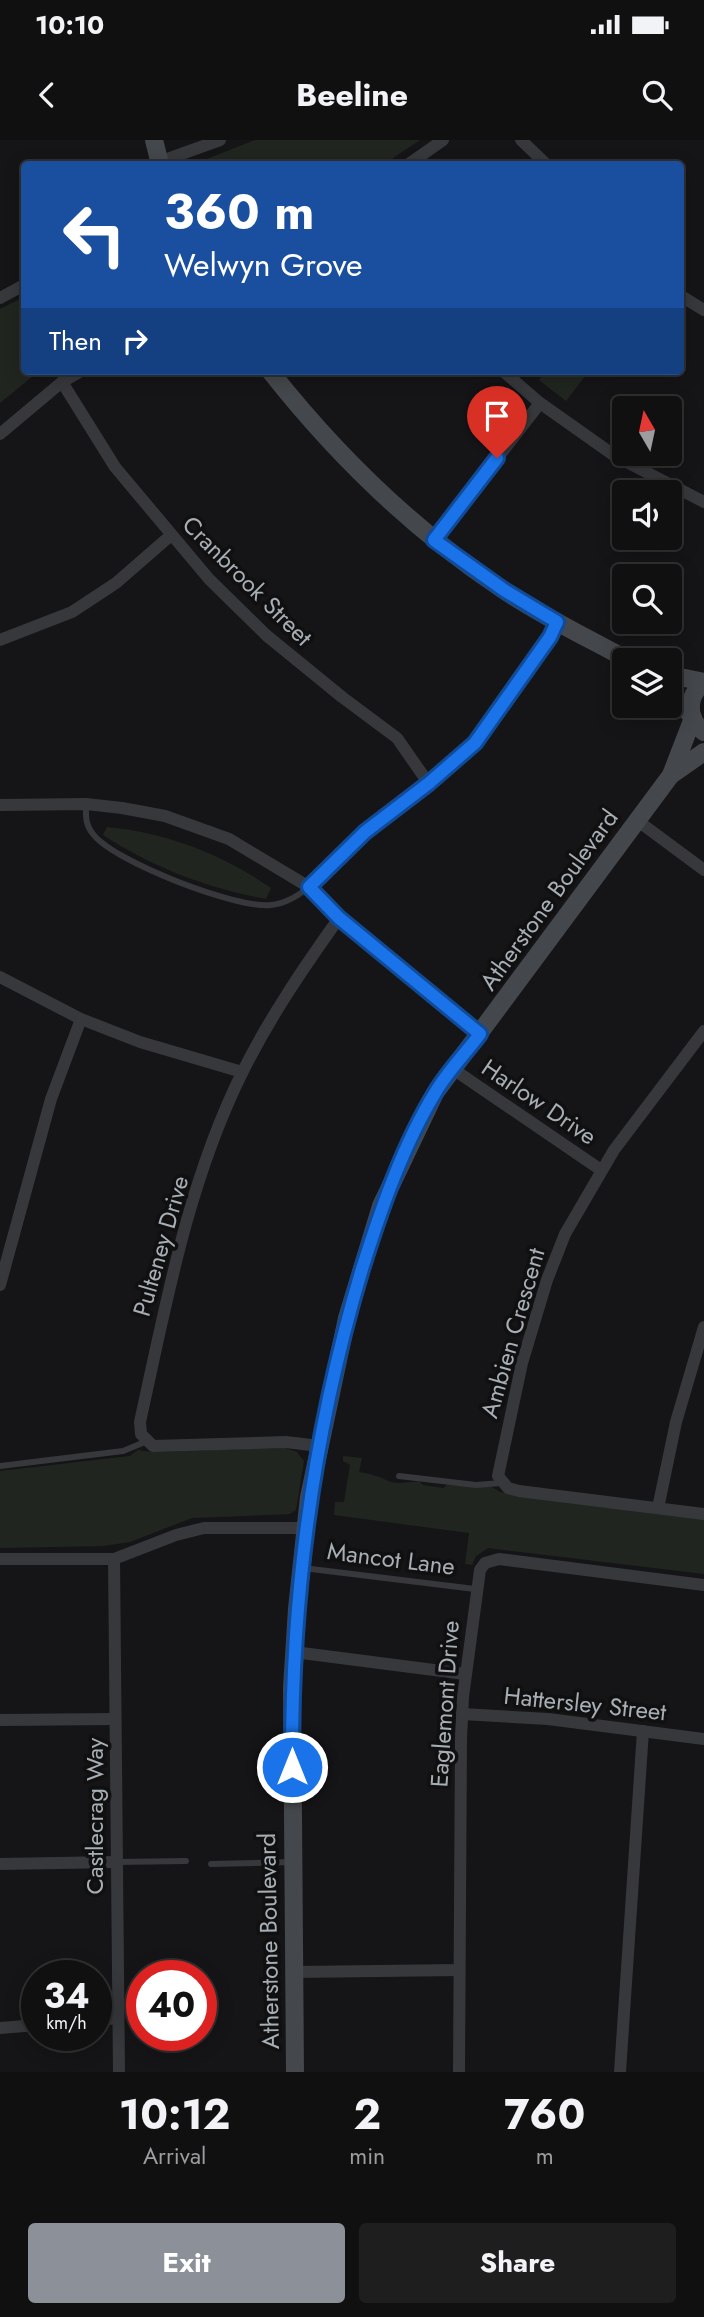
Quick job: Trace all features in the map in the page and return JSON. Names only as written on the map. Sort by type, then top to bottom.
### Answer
[{"type":"street","points":[[154,140],[159,161]]},
{"type":"street","points":[[164,161],[220,140]]},
{"type":"street","points":[[414,161],[443,140]]},
{"type":"street","points":[[521,140],[543,161]]},
{"type":"street","points":[[0,298],[21,287]]},
{"type":"street","points":[[684,298],[704,310]]},
{"type":"street","points":[[0,434],[74,375]]},
{"type":"street","points":[[273,375],[313,425],[363,478],[434,540],[504,590],[612,651]]},
{"type":"street","points":[[508,375],[540,403],[615,456],[704,502]]},
{"type":"street","name":"Cranbrook Street","points":[[62,382],[115,467],[170,536],[266,635],[397,738],[429,783]]},
{"type":"street","points":[[434,540],[540,403]]},
{"type":"street","points":[[0,640],[72,612],[116,583],[170,536]]},
{"type":"street","points":[[309,887],[365,832],[429,783],[475,743],[550,637],[557,622]]},
{"type":"street","points":[[682,678],[704,682]]},
{"type":"street","name":"Atherstone Boulevard","points":[[295,2072],[294,1652],[306,1528],[319,1446],[347,1318],[381,1206],[435,1093],[671,775],[692,716],[692,699],[704,682]]},
{"type":"street","points":[[682,706],[704,732]]},
{"type":"street","name":"Atherstone Boulevard","points":[[671,775],[704,751]]},
{"type":"street","points":[[0,805],[86,804],[165,816],[229,839],[309,887],[339,918],[480,1034]]},
{"type":"street","points":[[638,821],[704,870]]},
{"type":"street","name":"Pulteney Drive","points":[[145,1442],[140,1422],[165,1301],[188,1217],[219,1126],[242,1073],[278,1005],[339,918]]},
{"type":"street","points":[[0,976],[81,1019],[140,1042],[242,1073]]},
{"type":"street","points":[[0,1286],[51,1099],[81,1019]]},
{"type":"street","name":"Ambien Crescent","points":[[501,1483],[499,1465],[506,1428],[541,1298],[575,1212],[601,1170],[700,1044],[704,1031]]},
{"type":"street","name":"Harlow Drive","points":[[453,1069],[601,1170]]},
{"type":"street","points":[[658,1508],[676,1422],[704,1327]]},
{"type":"street","points":[[145,1442],[162,1448],[286,1442],[319,1446]]},
{"type":"street","points":[[501,1483],[519,1491],[704,1514]]},
{"type":"street","points":[[0,1559],[114,1559],[176,1535],[204,1528],[306,1528]]},
{"type":"street","name":"Castlecrag Way","points":[[114,1559],[118,2072]]},
{"type":"street","name":"Eaglemont Drive","points":[[459,2072],[462,1714],[477,1577],[485,1563],[499,1559],[704,1584]]},
{"type":"street","points":[[294,1652],[465,1674]]},
{"type":"street","name":"Hattersley Street","points":[[462,1714],[548,1719],[704,1739]]},
{"type":"street","points":[[0,1720],[115,1719]]},
{"type":"street","points":[[620,2072],[643,1731]]},
{"type":"street","points":[[0,1864],[116,1862]]},
{"type":"street","points":[[295,1972],[459,1970]]},
{"type":"street","points":[[112,2019],[118,2018]]},
{"type":"street","points":[[0,2028],[21,2026]]},
{"type":"lane","points":[[86,804],[85,822],[95,837],[165,878],[211,892],[270,905],[300,894],[309,887]]},
{"type":"lane","points":[[0,1466],[123,1451],[145,1442]]},
{"type":"lane","points":[[399,1476],[476,1485],[501,1483]]},
{"type":"lane","name":"Mancot Lane","points":[[302,1567],[475,1589]]},
{"type":"lane","points":[[116,1862],[186,1861]]},
{"type":"lane","points":[[211,1864],[293,1862]]},
{"type":"shaded area","points":[[255,140],[420,140],[388,161],[202,161]]},
{"type":"shaded area","points":[[21,298],[21,375],[34,375],[0,403],[0,309]]},
{"type":"shaded area","points":[[543,375],[586,375],[566,401],[539,380]]},
{"type":"shaded area","points":[[107,827],[151,834],[193,847],[233,865],[271,888],[266,899],[202,883],[161,867],[122,847],[103,835]]},
{"type":"shaded area","points":[[285,1448],[297,1452],[304,1461],[296,1510],[290,1514],[192,1518],[130,1542],[103,1546],[0,1548],[0,1471],[130,1456],[138,1450],[151,1452]]},
{"type":"shaded area","points":[[343,1456],[362,1458],[359,1472],[395,1483],[420,1482],[423,1485],[443,1488],[447,1485],[492,1487],[500,1492],[704,1518],[704,1574],[488,1548],[476,1556],[472,1565],[465,1564],[469,1533],[334,1515],[335,1502],[344,1502],[350,1465],[343,1461]]},
{"type":"route","points":[[292,1767],[293,1662],[309,1497],[347,1318],[381,1206],[435,1093],[480,1034],[339,918],[309,887],[365,832],[429,783],[475,743],[550,637],[557,622],[504,590],[434,540],[497,458]]}]
